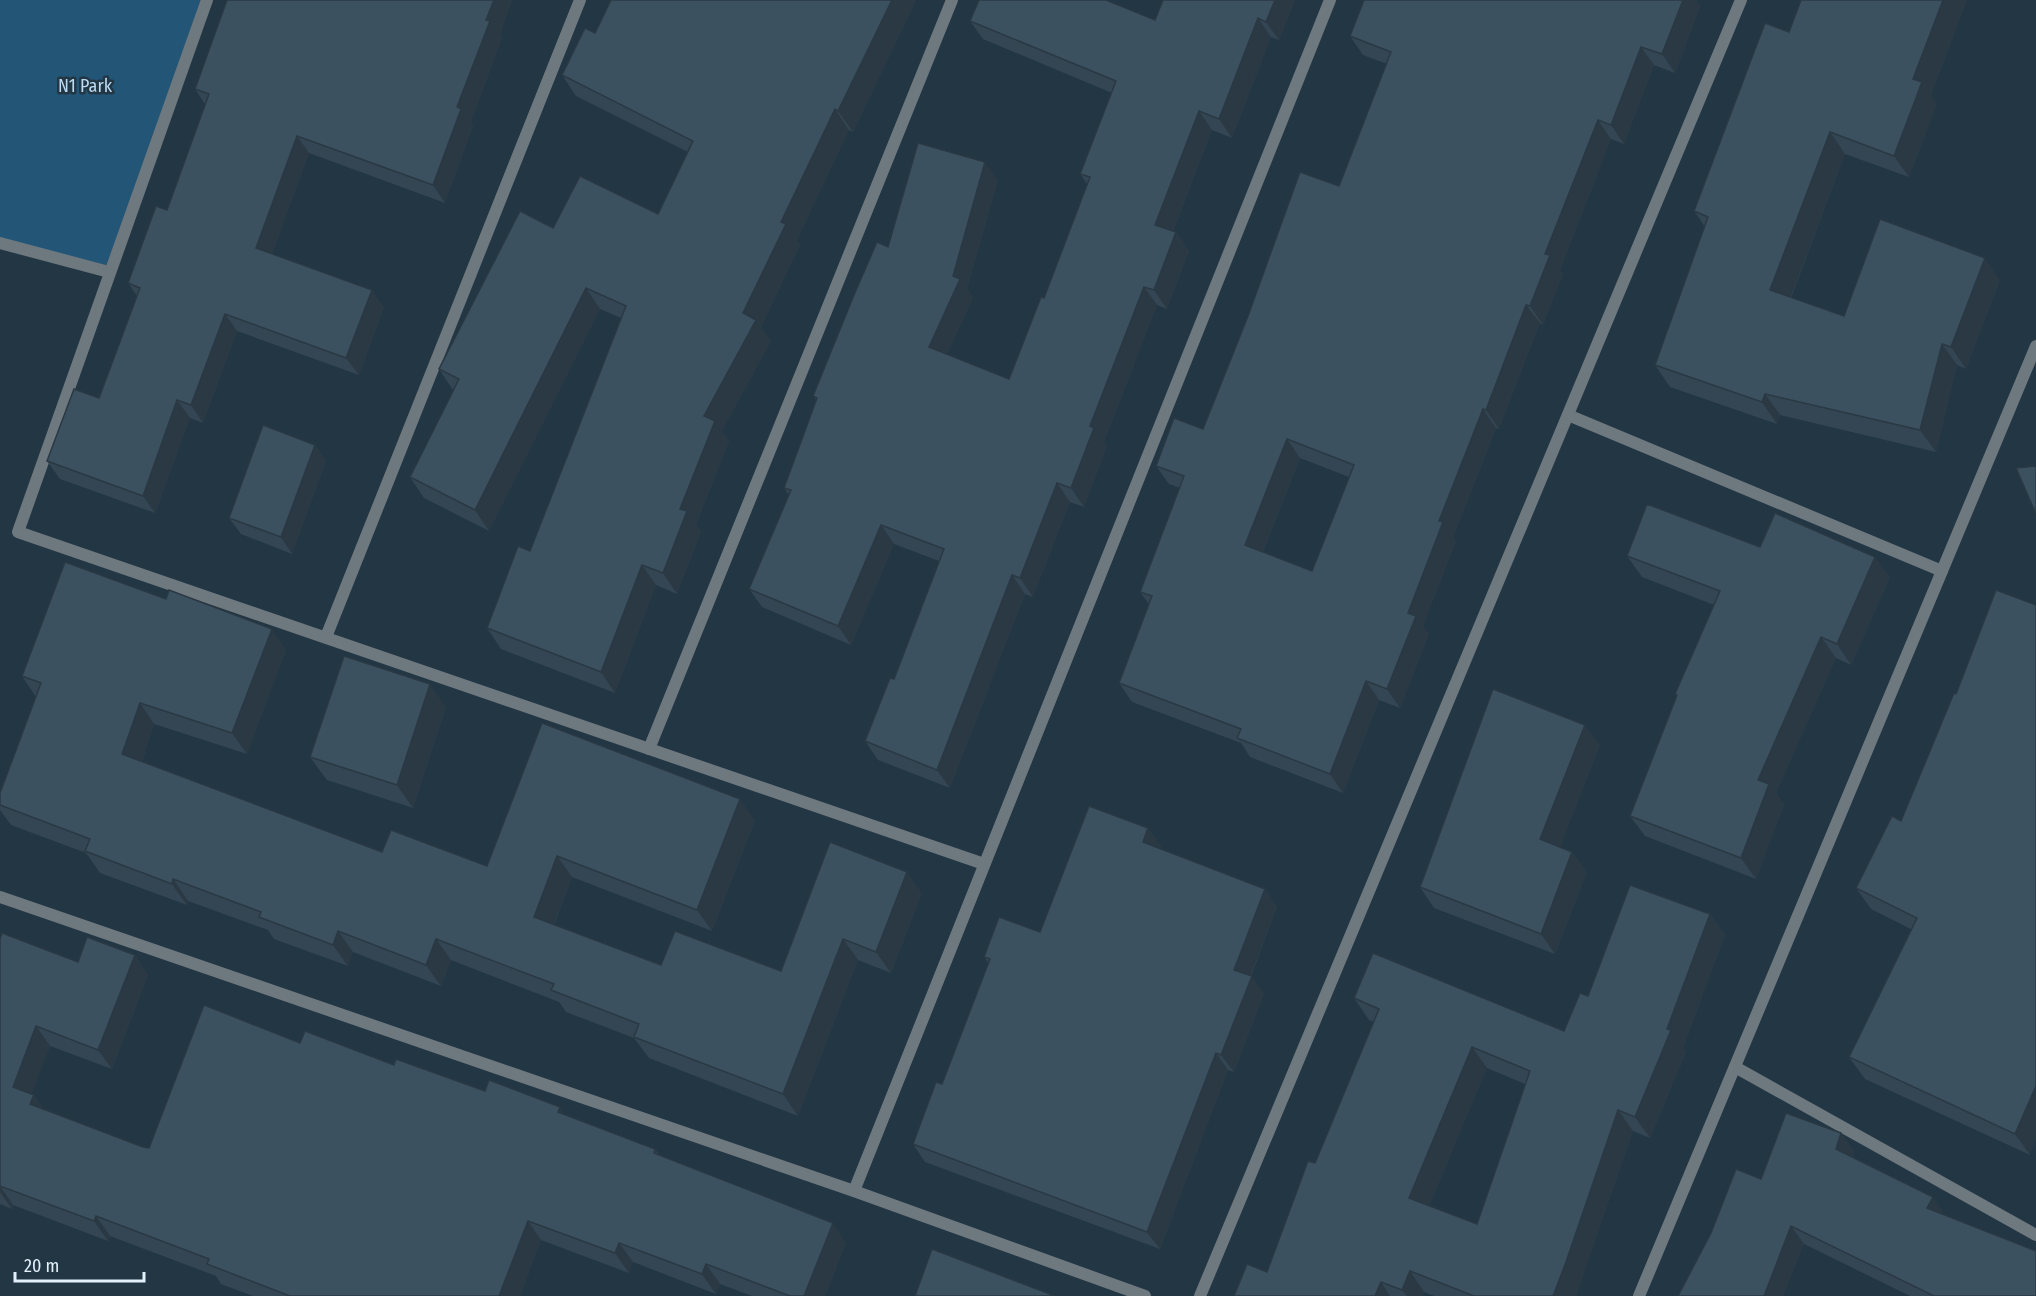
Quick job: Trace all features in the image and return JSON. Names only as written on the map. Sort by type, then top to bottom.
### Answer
[{"type":"street","points":[[207,0],[18,531],[984,864]]},
{"type":"street","points":[[326,638],[580,0]]},
{"type":"street","points":[[649,749],[952,0]]},
{"type":"street","points":[[854,1191],[1330,0]]},
{"type":"street","points":[[1200,1296],[1741,0]]},
{"type":"street","points":[[0,243],[109,272]]},
{"type":"street","points":[[1639,1296],[2036,346]]},
{"type":"street","points":[[1568,415],[1942,571]]},
{"type":"street","points":[[0,897],[854,1191],[1145,1296]]},
{"type":"street","points":[[1735,1066],[2036,1235]]},
{"type":"green space","name":"N1 Park","points":[[0,0],[207,0],[109,272],[0,243]]},
{"type":"building","points":[[227,0],[494,0],[486,20],[490,21],[457,107],[461,109],[433,185],[297,136],[256,248],[372,290],[346,358],[225,314],[191,405],[177,400],[143,496],[47,461],[74,389],[99,398],[140,288],[128,283],[156,206],[167,210],[209,94],[195,89]]},
{"type":"building","points":[[611,0],[892,0],[838,111],[835,109],[781,222],[786,224],[743,313],[756,320],[704,416],[715,421],[680,509],[687,511],[663,573],[642,565],[601,672],[487,628],[518,546],[530,551],[626,306],[586,288],[475,510],[410,477],[459,379],[439,369],[520,211],[553,228],[580,176],[658,214],[693,141],[562,75],[585,28],[595,33]]},
{"type":"building","points":[[979,0],[1106,0],[1155,20],[1163,0],[1275,0],[1266,22],[1258,18],[1219,119],[1199,111],[1155,225],[1176,232],[1154,290],[1144,287],[1090,426],[1094,428],[1071,488],[1057,483],[1020,578],[1012,575],[937,770],[865,741],[890,678],[894,679],[944,549],[881,525],[838,626],[749,589],[791,490],[784,488],[817,398],[813,396],[854,295],[877,242],[888,247],[918,143],[985,162],[953,276],[960,279],[929,347],[1009,379],[1041,297],[1044,298],[1090,177],[1080,174],[1116,81],[970,21]]},
{"type":"building","points":[[1364,0],[1683,0],[1662,54],[1641,47],[1611,125],[1598,120],[1545,254],[1550,255],[1530,306],[1526,305],[1486,410],[1483,409],[1439,521],[1443,522],[1408,613],[1416,616],[1387,689],[1366,681],[1330,774],[1237,738],[1241,729],[1119,683],[1152,596],[1140,592],[1184,476],[1156,466],[1174,418],[1203,429],[1248,316],[1300,172],[1339,186],[1391,52],[1350,36]],"holes":[[[1287,439],[1354,465],[1312,571],[1245,545]]]},
{"type":"building","points":[[1801,0],[1943,0],[1913,79],[1922,82],[1894,156],[1830,132],[1770,290],[1844,316],[1880,219],[1985,258],[1951,347],[1942,344],[1920,430],[1765,394],[1762,402],[1655,365],[1708,217],[1694,211],[1765,23],[1789,32]]},
{"type":"building","points":[[263,425],[315,445],[281,537],[229,518]]},
{"type":"building","points":[[2036,466],[2036,514],[2016,468]]},
{"type":"building","points":[[1647,504],[1760,547],[1775,513],[1875,557],[1837,644],[1821,637],[1758,780],[1769,784],[1741,858],[1630,816],[1677,695],[1675,694],[1720,591],[1627,556]]},
{"type":"building","points":[[65,562],[166,599],[169,590],[272,629],[232,733],[140,703],[122,754],[382,852],[391,830],[487,866],[542,723],[740,799],[697,910],[557,856],[534,917],[661,965],[675,931],[781,971],[830,842],[907,872],[876,952],[843,939],[783,1094],[634,1037],[639,1024],[551,990],[554,984],[436,939],[426,965],[338,931],[333,945],[259,917],[261,912],[173,879],[172,884],[85,851],[90,839],[0,805],[0,793],[41,683],[22,676]]},
{"type":"building","points":[[1996,590],[2036,605],[2036,1086],[2015,1134],[1849,1057],[1917,918],[1856,888],[1892,816],[1901,821],[1954,693],[1956,694]]},
{"type":"building","points":[[344,656],[430,684],[397,785],[310,757]]},
{"type":"building","points":[[1493,689],[1585,725],[1540,839],[1572,852],[1541,934],[1420,887]]},
{"type":"building","points":[[1089,806],[1148,828],[1143,842],[1265,889],[1234,970],[1252,976],[1221,1055],[1216,1053],[1147,1232],[913,1144],[936,1082],[942,1084],[990,959],[984,957],[999,917],[1040,932]]},
{"type":"building","points":[[1630,885],[1710,914],[1667,1029],[1671,1030],[1635,1117],[1618,1110],[1553,1296],[1474,1296],[1410,1271],[1402,1290],[1381,1282],[1375,1296],[1234,1296],[1247,1264],[1267,1272],[1308,1161],[1315,1163],[1379,1009],[1354,998],[1373,953],[1564,1031],[1580,993],[1588,996]],"holes":[[[1472,1047],[1530,1071],[1477,1224],[1409,1198]]]},
{"type":"building","points":[[2,933],[78,962],[87,937],[135,955],[98,1050],[36,1026],[13,1087],[34,1095],[30,1104],[149,1148],[204,1005],[300,1043],[305,1031],[394,1065],[396,1059],[485,1091],[489,1080],[560,1107],[558,1112],[655,1149],[654,1153],[833,1223],[804,1296],[790,1296],[706,1264],[702,1274],[619,1243],[615,1253],[528,1221],[499,1296],[290,1296],[207,1264],[209,1259],[96,1216],[94,1221],[0,1186],[0,939]]},
{"type":"building","points":[[1786,1113],[1841,1133],[1836,1149],[1933,1197],[1927,1208],[2036,1251],[2036,1296],[1934,1296],[1791,1226],[1764,1296],[1678,1296],[1711,1233],[1736,1169],[1761,1179]]},
{"type":"building","points":[[932,1249],[1055,1296],[915,1296]]}]
